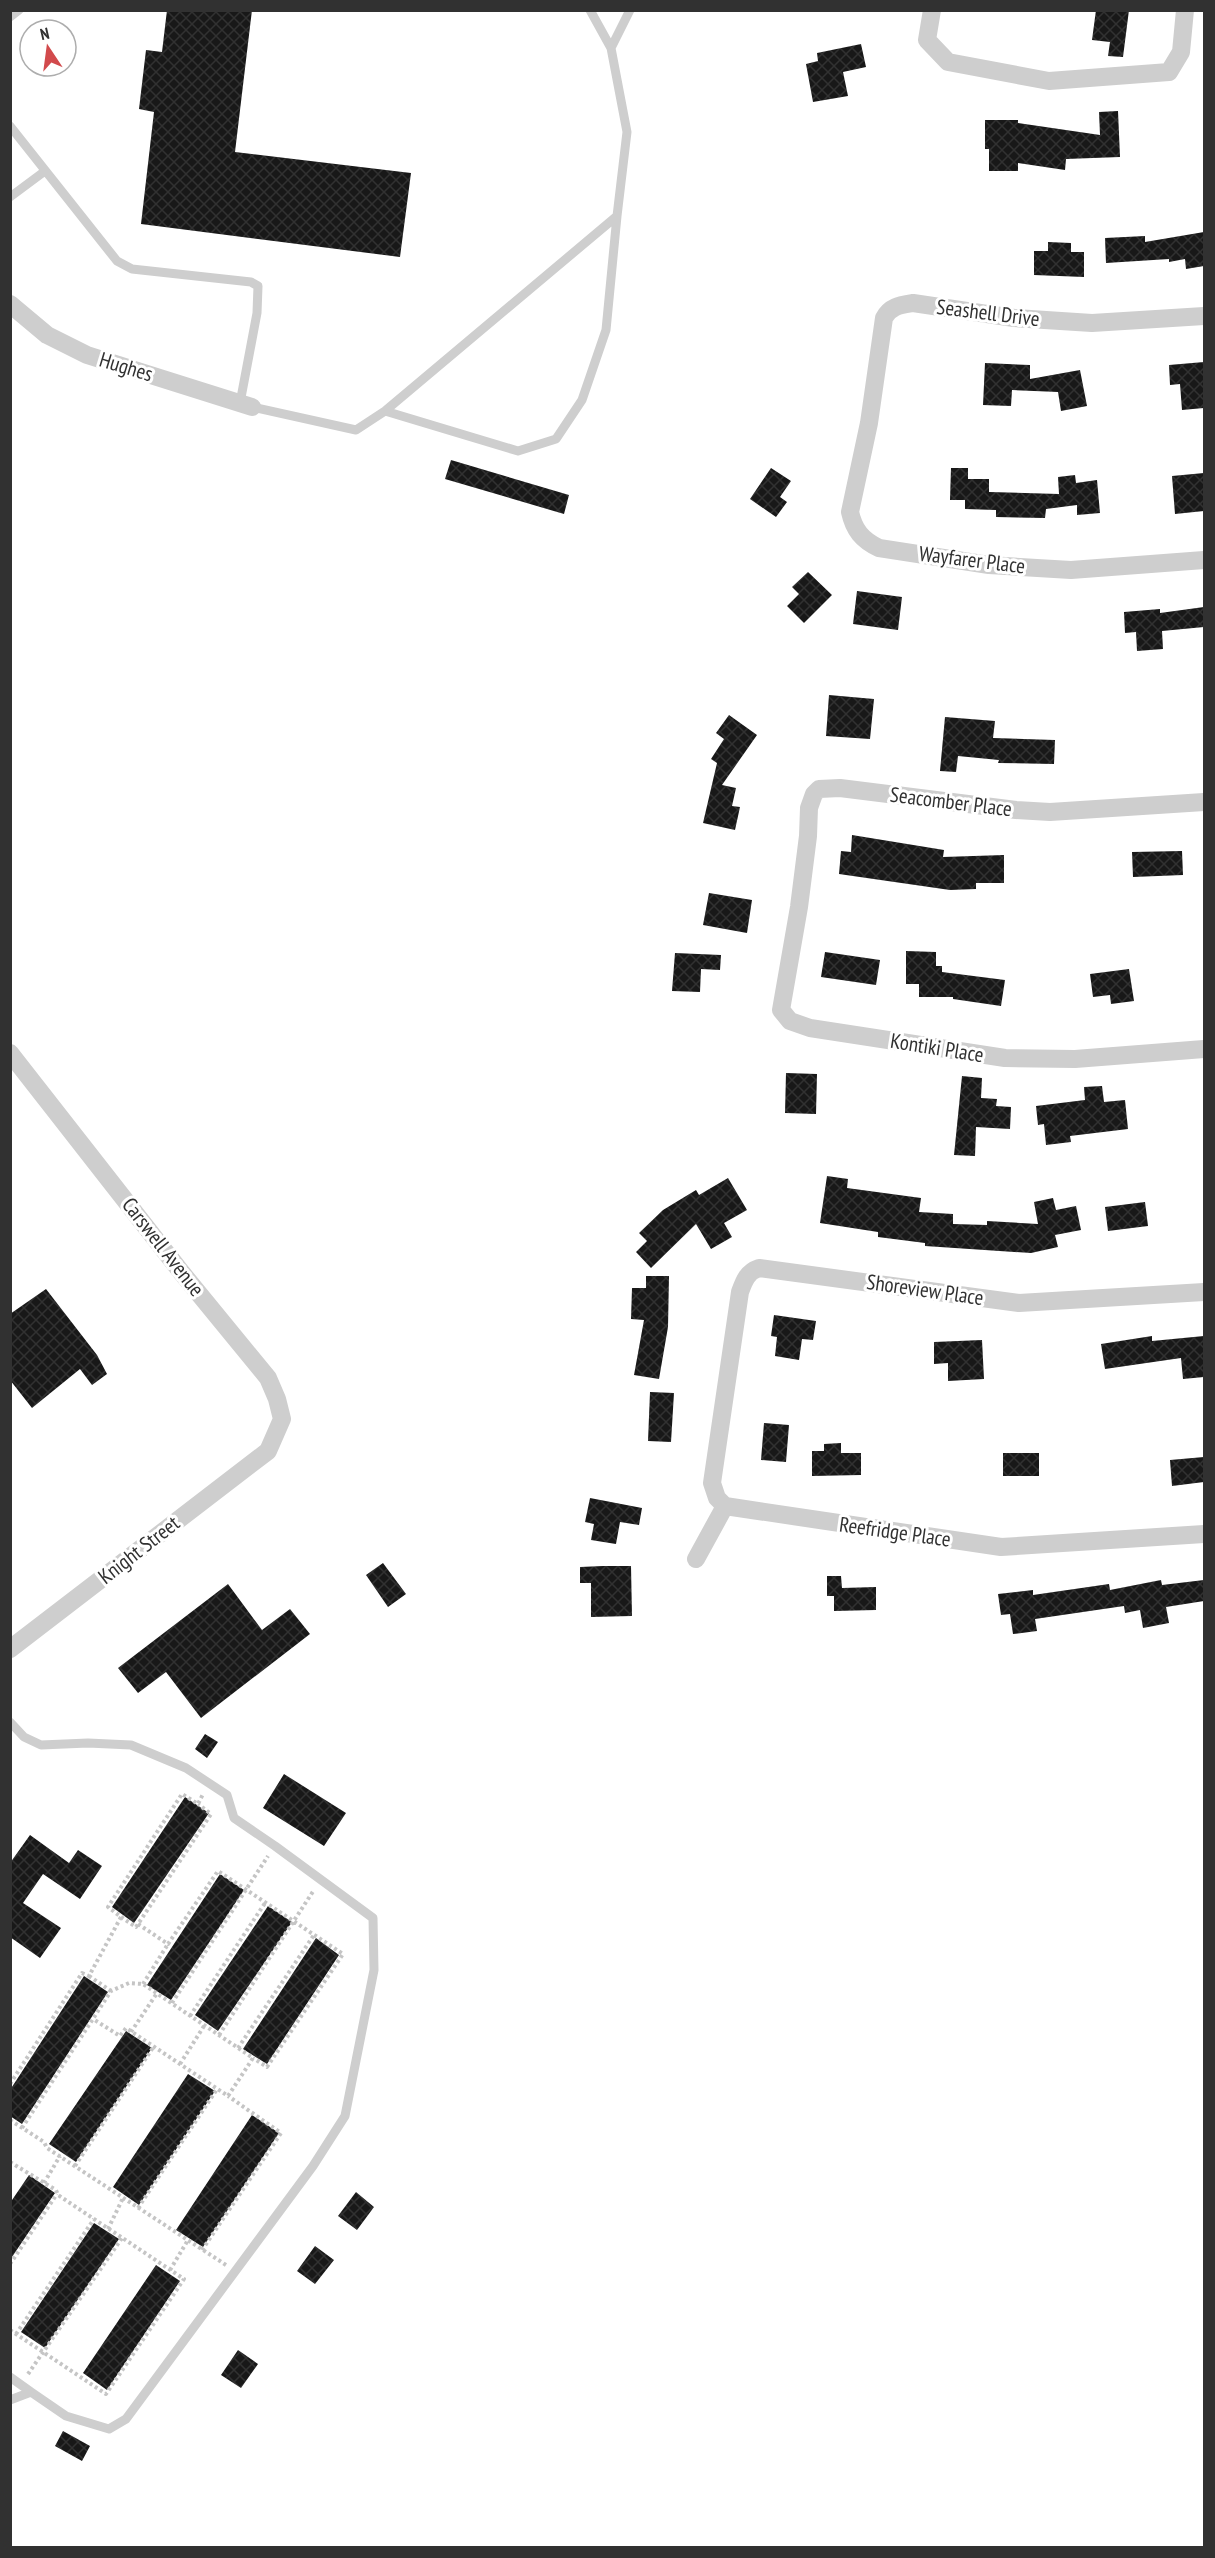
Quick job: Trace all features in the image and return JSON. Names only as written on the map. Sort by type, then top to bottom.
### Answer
[{"type":"street","points":[[932,10],[927,40],[948,62],[1049,81],[1169,72],[1181,52],[1185,10]]},
{"type":"street","name":"Seashell Drive","points":[[869,423],[884,318],[887,311],[897,306],[913,303],[1014,318],[1092,323],[1204,316]]},
{"type":"street","name":"Hughes","points":[[10,304],[46,335],[87,355],[246,405]]},
{"type":"street","name":"Wayfarer Place","points":[[869,423],[850,512],[852,524],[859,535],[868,543],[879,548],[989,565],[1071,570],[1204,560]]},
{"type":"street","name":"Seacomber Place","points":[[799,907],[808,836],[809,808],[814,794],[819,789],[840,788],[1016,810],[1050,812],[1204,802]]},
{"type":"street","name":"Kontiki Place","points":[[799,907],[781,1010],[790,1021],[810,1028],[1005,1058],[1075,1059],[1204,1049]]},
{"type":"street","name":"Carswell Avenue","points":[[10,1053],[182,1273],[268,1378],[282,1419],[268,1451]]},
{"type":"street","name":"Shoreview Place","points":[[725,1506],[717,1498],[712,1483],[740,1292],[752,1271],[759,1268],[1019,1303],[1204,1292]]},
{"type":"street","name":"Knight Street","points":[[10,1649],[268,1451]]},
{"type":"street","points":[[696,1559],[725,1506]]},
{"type":"street","name":"Reefridge Place","points":[[725,1506],[1001,1547],[1204,1534]]},
{"type":"lane","points":[[10,17],[19,10]]},
{"type":"lane","points":[[385,411],[518,451],[556,439],[582,400],[606,330],[627,132],[611,48],[590,10]]},
{"type":"lane","points":[[611,48],[630,10]]},
{"type":"lane","points":[[10,126],[117,261],[132,269],[251,282],[258,286],[246,405],[356,430],[385,411],[617,216]]},
{"type":"lane","points":[[10,197],[45,171]]},
{"type":"lane","points":[[10,1722],[24,1737],[41,1745],[88,1743],[131,1745],[186,1767],[210,1783],[227,1795],[234,1818],[373,1918],[374,1970],[345,2116],[313,2166],[126,2419],[109,2429],[66,2416],[10,2377]]},
{"type":"lane","points":[[10,2400],[32,2392]]},
{"type":"path","points":[[198,1804],[210,1783]]},
{"type":"path","points":[[182,1794],[198,1804],[211,1814],[136,1927],[108,1907],[182,1794]]},
{"type":"path","points":[[172,2004],[275,1846]]},
{"type":"path","points":[[22,2128],[111,1991],[129,1983],[143,1984],[267,2067],[343,1954],[218,1871],[143,1984]]},
{"type":"path","points":[[219,2035],[321,1879]]},
{"type":"path","points":[[190,2016],[265,1903]]},
{"type":"path","points":[[89,1976],[121,1917]]},
{"type":"path","points":[[138,1924],[168,1944]]},
{"type":"path","points":[[238,2048],[314,1935]]},
{"type":"path","points":[[10,2084],[82,1972],[111,1991]]},
{"type":"path","points":[[132,2031],[157,1993]]},
{"type":"path","points":[[93,2019],[120,2036],[126,2028],[132,2031],[281,2133],[202,2250]]},
{"type":"path","points":[[180,2064],[204,2025]]},
{"type":"path","points":[[75,2166],[154,2046]]},
{"type":"path","points":[[228,2096],[253,2058]]},
{"type":"path","points":[[138,2208],[217,2089]]},
{"type":"path","points":[[10,2120],[44,2142],[47,2148],[235,2272]]},
{"type":"path","points":[[44,2182],[60,2156]]},
{"type":"path","points":[[10,2162],[44,2182],[108,2229],[184,2279],[106,2394],[10,2330]]},
{"type":"path","points":[[10,2264],[57,2193]]},
{"type":"path","points":[[108,2229],[123,2198]]},
{"type":"path","points":[[16,2334],[94,2219]]},
{"type":"path","points":[[21,2384],[122,2238]]},
{"type":"path","points":[[170,2270],[188,2240]]},
{"type":"building","points":[[167,10],[252,10],[235,152],[411,173],[400,257],[141,224],[154,112],[139,109],[146,50],[162,52]]},
{"type":"building","points":[[1096,10],[1129,10],[1123,57],[1108,56],[1110,42],[1092,40]]},
{"type":"building","points":[[861,44],[866,67],[843,72],[848,96],[813,102],[806,64],[818,61],[817,53]]},
{"type":"building","points":[[1118,111],[1120,157],[1066,159],[1065,170],[1018,163],[1018,171],[989,171],[989,149],[985,149],[985,120],[1018,120],[1018,123],[1100,135],[1099,112]]},
{"type":"building","points":[[1204,232],[1204,266],[1186,269],[1185,259],[1169,262],[1169,259],[1106,263],[1105,238],[1145,236],[1145,242]]},
{"type":"building","points":[[1048,242],[1071,243],[1071,252],[1084,252],[1084,277],[1034,275],[1034,251],[1048,251]]},
{"type":"building","points":[[1204,362],[1204,408],[1182,410],[1180,384],[1170,385],[1169,365]]},
{"type":"building","points":[[985,363],[1030,365],[1030,379],[1080,370],[1087,406],[1061,411],[1058,392],[1012,390],[1011,406],[983,405]]},
{"type":"building","points":[[451,460],[569,495],[564,514],[445,479]]},
{"type":"building","points":[[771,468],[791,481],[780,497],[787,502],[776,517],[750,499]]},
{"type":"building","points":[[951,468],[968,468],[968,479],[989,479],[989,492],[1059,494],[1058,477],[1075,475],[1076,483],[1097,480],[1100,513],[1077,515],[1077,505],[1046,509],[1045,518],[996,517],[996,510],[965,509],[965,500],[950,500]]},
{"type":"building","points":[[1204,473],[1204,511],[1175,514],[1172,476]]},
{"type":"building","points":[[808,572],[832,595],[804,623],[787,606],[799,594],[792,587]]},
{"type":"building","points":[[857,591],[902,597],[898,630],[853,624]]},
{"type":"building","points":[[1204,607],[1204,627],[1162,631],[1163,649],[1137,651],[1136,632],[1125,633],[1124,612],[1160,609],[1160,613]]},
{"type":"building","points":[[829,695],[874,699],[870,739],[826,736]]},
{"type":"building","points":[[729,715],[757,735],[722,785],[736,788],[732,806],[740,807],[735,830],[703,823],[717,763],[711,759],[724,739],[716,733]]},
{"type":"building","points":[[945,717],[995,721],[993,738],[1055,740],[1054,764],[998,763],[999,760],[958,756],[956,772],[940,771]]},
{"type":"building","points":[[852,835],[944,850],[943,857],[1004,855],[1004,883],[976,883],[976,889],[950,890],[839,874],[841,851],[851,852]]},
{"type":"building","points":[[1182,851],[1183,875],[1133,877],[1132,852]]},
{"type":"building","points":[[709,893],[752,900],[747,933],[703,925]]},
{"type":"building","points":[[906,951],[936,952],[936,966],[942,966],[942,972],[1005,980],[1001,1006],[953,999],[953,997],[919,997],[919,984],[906,984]]},
{"type":"building","points":[[825,952],[880,960],[876,985],[821,977]]},
{"type":"building","points":[[675,953],[721,955],[720,970],[701,969],[700,992],[672,991]]},
{"type":"building","points":[[1129,969],[1134,1001],[1111,1004],[1110,995],[1093,997],[1090,974]]},
{"type":"building","points":[[786,1073],[817,1074],[816,1114],[785,1113]]},
{"type":"building","points":[[962,1076],[982,1078],[981,1098],[997,1099],[996,1106],[1011,1107],[1010,1129],[976,1127],[975,1156],[954,1155]]},
{"type":"building","points":[[1102,1086],[1104,1102],[1125,1100],[1128,1129],[1070,1136],[1071,1142],[1046,1145],[1044,1124],[1038,1125],[1036,1106],[1085,1100],[1084,1087]]},
{"type":"building","points":[[827,1176],[848,1179],[847,1188],[921,1198],[919,1212],[953,1214],[953,1224],[987,1225],[987,1221],[1038,1224],[1034,1202],[1053,1198],[1056,1210],[1076,1206],[1081,1230],[1055,1235],[1058,1247],[1031,1253],[925,1246],[925,1243],[878,1237],[878,1232],[820,1223]]},
{"type":"building","points":[[728,1178],[747,1210],[724,1223],[732,1237],[711,1249],[696,1224],[651,1268],[636,1252],[647,1241],[639,1233],[663,1210],[696,1190],[699,1195]]},
{"type":"building","points":[[1145,1202],[1148,1226],[1108,1231],[1105,1207]]},
{"type":"building","points":[[646,1276],[669,1276],[668,1327],[659,1379],[634,1375],[644,1320],[631,1319],[632,1288],[646,1288]]},
{"type":"building","points":[[46,1289],[97,1355],[107,1374],[92,1385],[80,1369],[32,1408],[10,1380],[10,1314]]},
{"type":"building","points":[[774,1315],[816,1321],[813,1340],[802,1339],[799,1360],[775,1356],[777,1337],[771,1336]]},
{"type":"building","points":[[1152,1336],[1152,1341],[1204,1336],[1204,1377],[1183,1379],[1181,1358],[1105,1369],[1101,1344]]},
{"type":"building","points":[[982,1340],[984,1379],[948,1381],[948,1363],[934,1364],[934,1342]]},
{"type":"building","points":[[650,1392],[674,1393],[671,1442],[648,1441]]},
{"type":"building","points":[[764,1423],[789,1425],[786,1462],[761,1460]]},
{"type":"building","points":[[841,1443],[841,1453],[861,1453],[861,1475],[812,1476],[812,1451],[824,1451],[824,1444]]},
{"type":"building","points":[[1003,1453],[1039,1453],[1039,1476],[1003,1476]]},
{"type":"building","points":[[1204,1457],[1204,1482],[1172,1486],[1170,1460]]},
{"type":"building","points":[[590,1498],[642,1508],[639,1525],[620,1522],[616,1544],[591,1540],[594,1524],[585,1522]]},
{"type":"building","points":[[383,1563],[406,1594],[388,1607],[366,1575]]},
{"type":"building","points":[[631,1566],[632,1616],[591,1617],[591,1583],[580,1583],[580,1567]]},
{"type":"building","points":[[827,1576],[841,1576],[842,1588],[876,1587],[876,1610],[834,1611],[834,1596],[827,1596]]},
{"type":"building","points":[[1161,1580],[1162,1585],[1204,1580],[1204,1601],[1166,1607],[1169,1623],[1143,1628],[1140,1610],[1125,1613],[1124,1606],[1035,1619],[1037,1631],[1013,1634],[1010,1614],[1001,1615],[998,1594],[1033,1590],[1033,1595],[1109,1584],[1110,1590]]},
{"type":"building","points":[[228,1584],[262,1630],[290,1609],[310,1634],[201,1718],[166,1672],[138,1693],[118,1668]]},
{"type":"building","points":[[205,1734],[218,1742],[207,1758],[195,1749]]},
{"type":"building","points":[[284,1774],[346,1813],[324,1846],[263,1808]]},
{"type":"building","points":[[185,1797],[209,1813],[134,1923],[112,1907]]},
{"type":"building","points":[[30,1835],[69,1863],[78,1850],[102,1866],[80,1899],[43,1874],[23,1903],[61,1928],[40,1958],[10,1937],[10,1863]]},
{"type":"building","points":[[220,1874],[244,1890],[171,2000],[147,1985]]},
{"type":"building","points":[[268,1906],[292,1922],[218,2031],[195,2015]]},
{"type":"building","points":[[316,1938],[339,1955],[267,2064],[243,2049]]},
{"type":"building","points":[[84,1976],[108,1992],[22,2124],[10,2116],[10,2090]]},
{"type":"building","points":[[126,2031],[152,2048],[76,2162],[49,2144]]},
{"type":"building","points":[[188,2074],[215,2091],[139,2205],[113,2187]]},
{"type":"building","points":[[252,2115],[279,2133],[203,2247],[176,2230]]},
{"type":"building","points":[[29,2175],[55,2193],[10,2260],[10,2203]]},
{"type":"building","points":[[356,2192],[374,2207],[357,2230],[338,2216]]},
{"type":"building","points":[[94,2223],[119,2239],[45,2348],[21,2332]]},
{"type":"building","points":[[315,2246],[334,2260],[315,2284],[297,2271]]},
{"type":"building","points":[[156,2265],[180,2281],[107,2390],[83,2373]]},
{"type":"building","points":[[238,2350],[258,2364],[241,2388],[221,2375]]},
{"type":"building","points":[[63,2431],[90,2446],[82,2461],[55,2446]]}]
